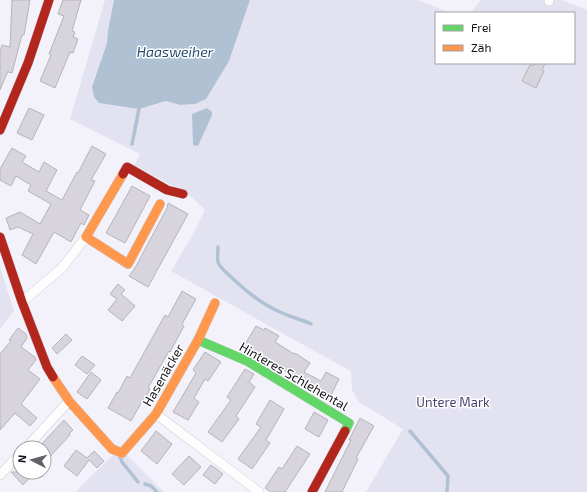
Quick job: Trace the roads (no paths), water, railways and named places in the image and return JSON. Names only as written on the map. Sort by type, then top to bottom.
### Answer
[{"type":"street","points":[[0,130],[28,63],[49,0]]},
{"type":"street","points":[[22,302],[62,268],[86,237],[127,167],[167,190],[182,194]]},
{"type":"street","points":[[86,237],[128,264],[160,204]]},
{"type":"street","points":[[0,237],[22,302],[47,367],[69,401],[33,440]]},
{"type":"street","name":"Hasenäcker","points":[[69,401],[112,449],[122,453],[156,414],[198,340],[215,303]]},
{"type":"street","name":"Hinteres Schlehental","points":[[198,340],[247,361],[349,423],[312,492]]},
{"type":"street","points":[[156,414],[258,492]]},
{"type":"street","points":[[0,475],[12,462]]},
{"type":"water","name":"Haasweiher","points":[[114,0],[250,0],[229,61],[206,99],[195,104],[180,105],[166,101],[139,109],[99,103],[94,97],[92,87],[107,43]]},
{"type":"water","points":[[207,108],[212,112],[212,115],[198,146],[193,145],[192,114]]},
{"type":"waterway","points":[[132,144],[139,109]]},
{"type":"waterway","points":[[218,247],[218,262],[220,266],[247,291],[273,309],[311,324]]},
{"type":"waterway","points":[[410,431],[448,476],[447,492]]},
{"type":"waterway","points":[[120,457],[122,462],[138,482]]},
{"type":"waterway","points":[[145,484],[151,486],[157,492]]},
{"type":"park label","name":"Untere Mark","points":[[453,402]]}]
